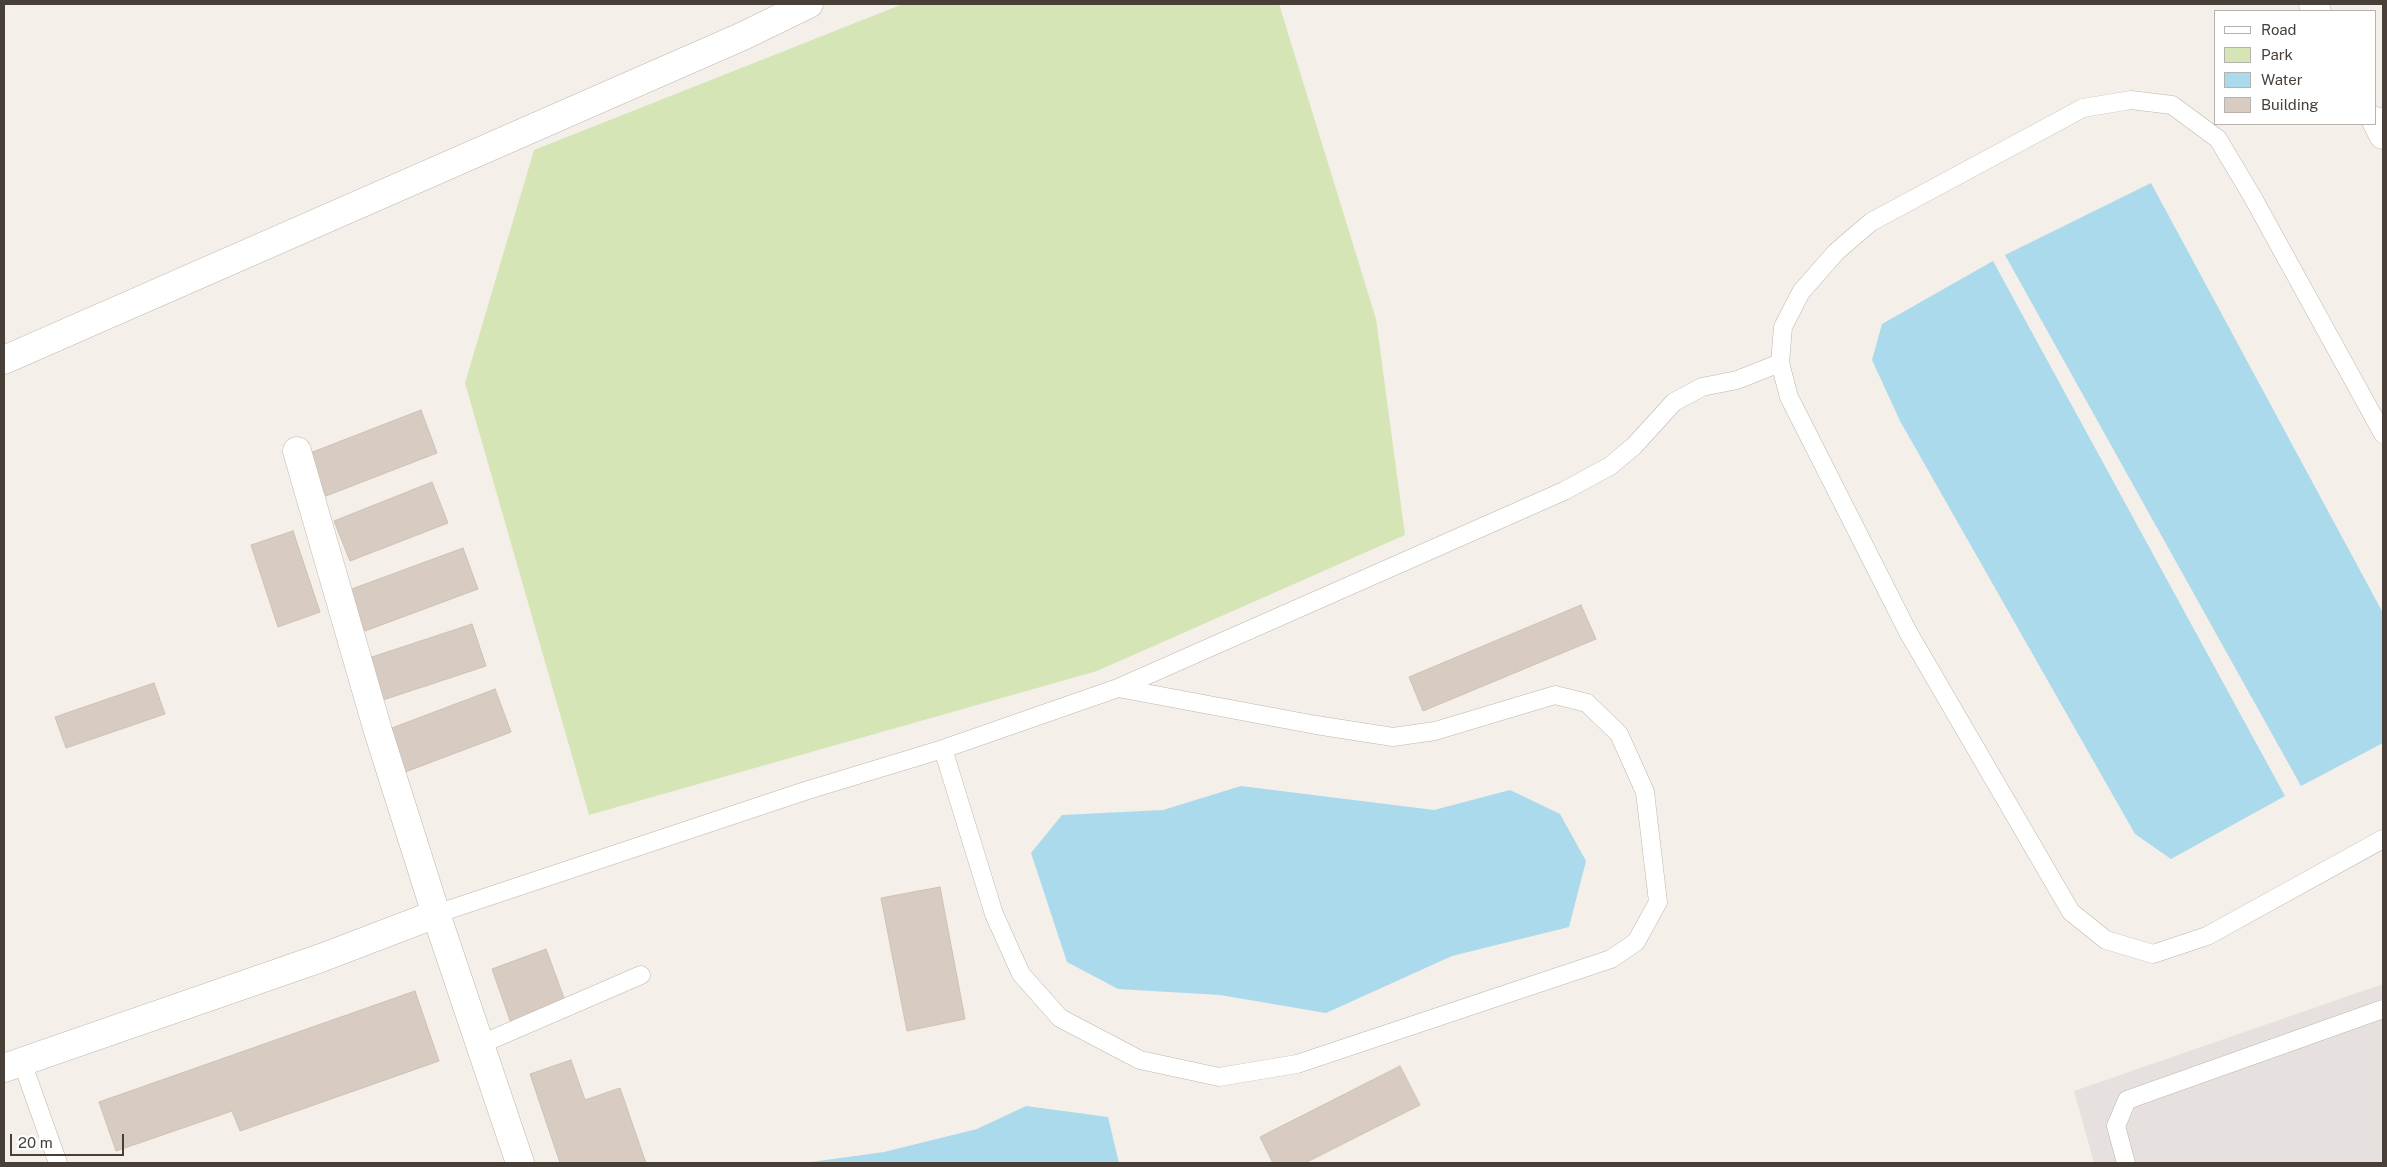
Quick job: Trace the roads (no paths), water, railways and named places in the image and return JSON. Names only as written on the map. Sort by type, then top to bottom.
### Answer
[{"type":"street","points":[[4,360],[743,36],[809,4]]},
{"type":"street","points":[[2377,123],[2383,135]]},
{"type":"street","points":[[296,451],[378,731],[479,1045],[520,1163]]},
{"type":"street","points":[[13,1065],[321,958],[436,914]]},
{"type":"lane","points":[[2383,434],[2252,196],[2218,139],[2172,105],[2131,100],[2083,108],[1871,222],[1836,252],[1801,292],[1783,328],[1780,363],[1789,397],[1908,632],[2071,912],[2106,940],[2153,954],[2207,936],[2383,839]]},
{"type":"lane","points":[[436,914],[805,791],[943,749],[1118,688],[1564,491],[1610,466],[1634,446],[1674,402],[1702,387],[1737,380],[1780,363]]},
{"type":"lane","points":[[943,749],[994,914],[1021,974],[1060,1018],[1140,1060],[1219,1077],[1297,1064],[1611,959],[1636,942],[1658,902],[1645,792],[1619,734],[1587,703],[1555,695],[1435,731],[1393,737],[1316,725],[1118,688]]},
{"type":"lane","points":[[479,1045],[641,976]]},
{"type":"lane","points":[[2126,1163],[2116,1126],[2127,1100],[2383,1009]]},
{"type":"lane","points":[[13,1065],[58,1163]]},
{"type":"water","points":[[2151,183],[2383,613],[2383,743],[2301,786],[2005,255]]},
{"type":"water","points":[[1993,261],[2285,796],[2171,859],[2135,834],[1900,421],[1872,360],[1882,324]]},
{"type":"water","points":[[1241,786],[1434,810],[1510,790],[1560,814],[1586,861],[1569,927],[1452,956],[1326,1013],[1220,995],[1118,989],[1067,962],[1031,853],[1062,815],[1163,810]]},
{"type":"water","points":[[1026,1106],[1108,1117],[1119,1163],[804,1163],[884,1152],[977,1129]]}]
